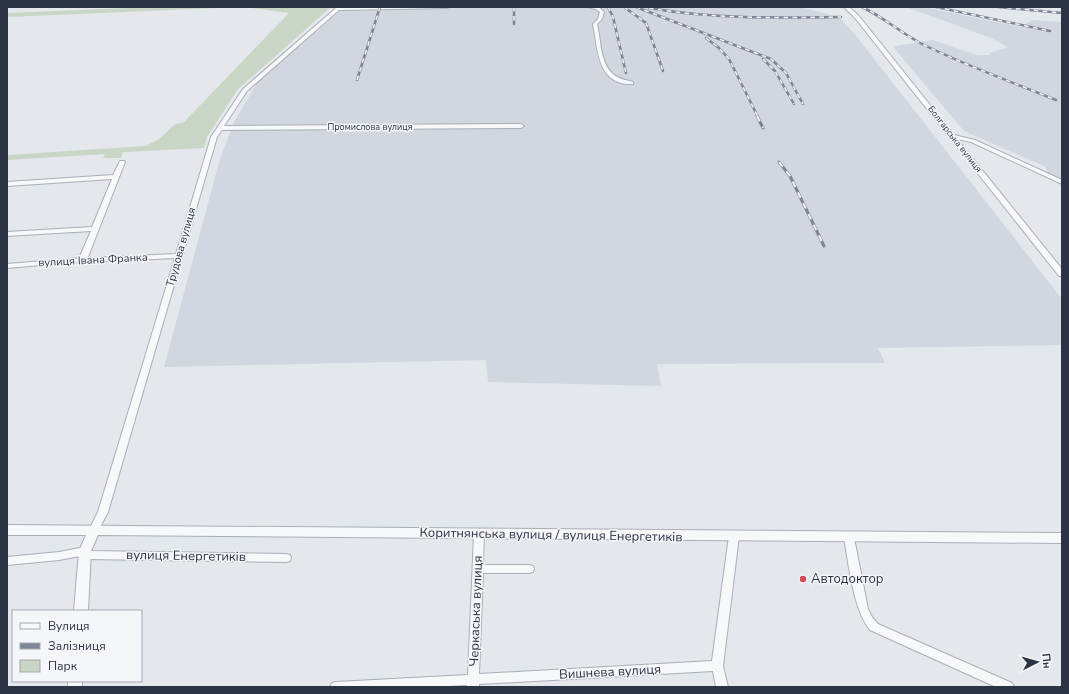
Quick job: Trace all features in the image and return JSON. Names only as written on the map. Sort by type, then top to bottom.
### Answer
[{"type":"street","points":[[338,8],[447,7]]},
{"type":"street","points":[[589,7],[597,8],[602,12],[600,19],[595,24],[604,69],[608,74],[618,80],[631,82]]},
{"type":"street","name":"Болгарська вулиця","points":[[846,7],[858,17],[1062,274]]},
{"type":"street","name":"Трудова вулиця","points":[[94,530],[103,512],[180,256],[209,150],[219,128],[245,90],[338,8]]},
{"type":"street","name":"Промислова вулиця","points":[[219,128],[521,126]]},
{"type":"street","points":[[952,136],[973,142],[1062,182]]},
{"type":"street","points":[[88,260],[84,256],[122,162]]},
{"type":"street","points":[[7,184],[117,177]]},
{"type":"street","points":[[7,234],[96,229]]},
{"type":"street","name":"вулиця Івана Франка","points":[[7,266],[88,260],[180,256]]},
{"type":"street","name":"Коритнянська вулиця / вулиця Енергетиків","points":[[7,530],[850,538],[1062,538]]},
{"type":"street","points":[[81,610],[85,553],[94,530]]},
{"type":"street","name":"Черкаська вулиця","points":[[473,683],[479,534]]},
{"type":"street","points":[[722,687],[717,666],[734,536]]},
{"type":"street","points":[[850,538],[863,609],[868,620],[874,627],[1008,687]]},
{"type":"street","name":"вулиця Енергетиків","points":[[7,561],[85,553],[286,558]]},
{"type":"street","points":[[477,570],[529,569]]},
{"type":"street","name":"Вишнева вулиця","points":[[336,687],[473,683],[717,666]]},
{"type":"shaded area","points":[[341,7],[800,7],[839,17],[857,37],[1062,299],[1062,345],[878,348],[885,363],[657,364],[661,386],[488,382],[486,360],[164,367],[220,159],[235,120],[257,83],[340,11]]},
{"type":"shaded area","points":[[906,7],[923,7],[1020,27],[1033,20],[1062,22],[1062,181],[1048,175],[1046,167],[964,131],[894,48],[896,46],[933,40],[977,55],[989,55],[990,53],[1008,47],[991,38]]},
{"type":"green space","points":[[155,7],[241,7],[7,17],[7,13]]},
{"type":"green space","points":[[244,7],[331,7],[238,89],[207,137],[204,148],[123,152],[121,158],[103,158],[105,154],[7,160],[7,155],[146,146],[159,139],[174,125],[184,122],[289,13]]},
{"type":"railway","points":[[357,80],[380,7]]},
{"type":"railway","points":[[514,7],[514,24]]},
{"type":"railway","points":[[608,7],[613,17],[626,73]]},
{"type":"railway","points":[[624,7],[646,23],[663,71]]},
{"type":"railway","points":[[636,7],[771,59],[786,73],[803,104]]},
{"type":"railway","points":[[862,7],[908,36],[940,53],[1056,100]]},
{"type":"railway","points":[[936,7],[1050,31]]},
{"type":"railway","points":[[998,7],[1062,13]]},
{"type":"railway","points":[[649,8],[673,12],[721,16],[841,17]]},
{"type":"railway","points":[[706,38],[719,48],[729,59],[758,117]]},
{"type":"railway","points":[[763,59],[775,71],[794,104]]},
{"type":"railway","points":[[757,116],[763,128]]},
{"type":"railway","points":[[779,162],[790,176],[824,246]]},
{"type":"place","name":"Автодоктор","points":[[803,579]]}]
